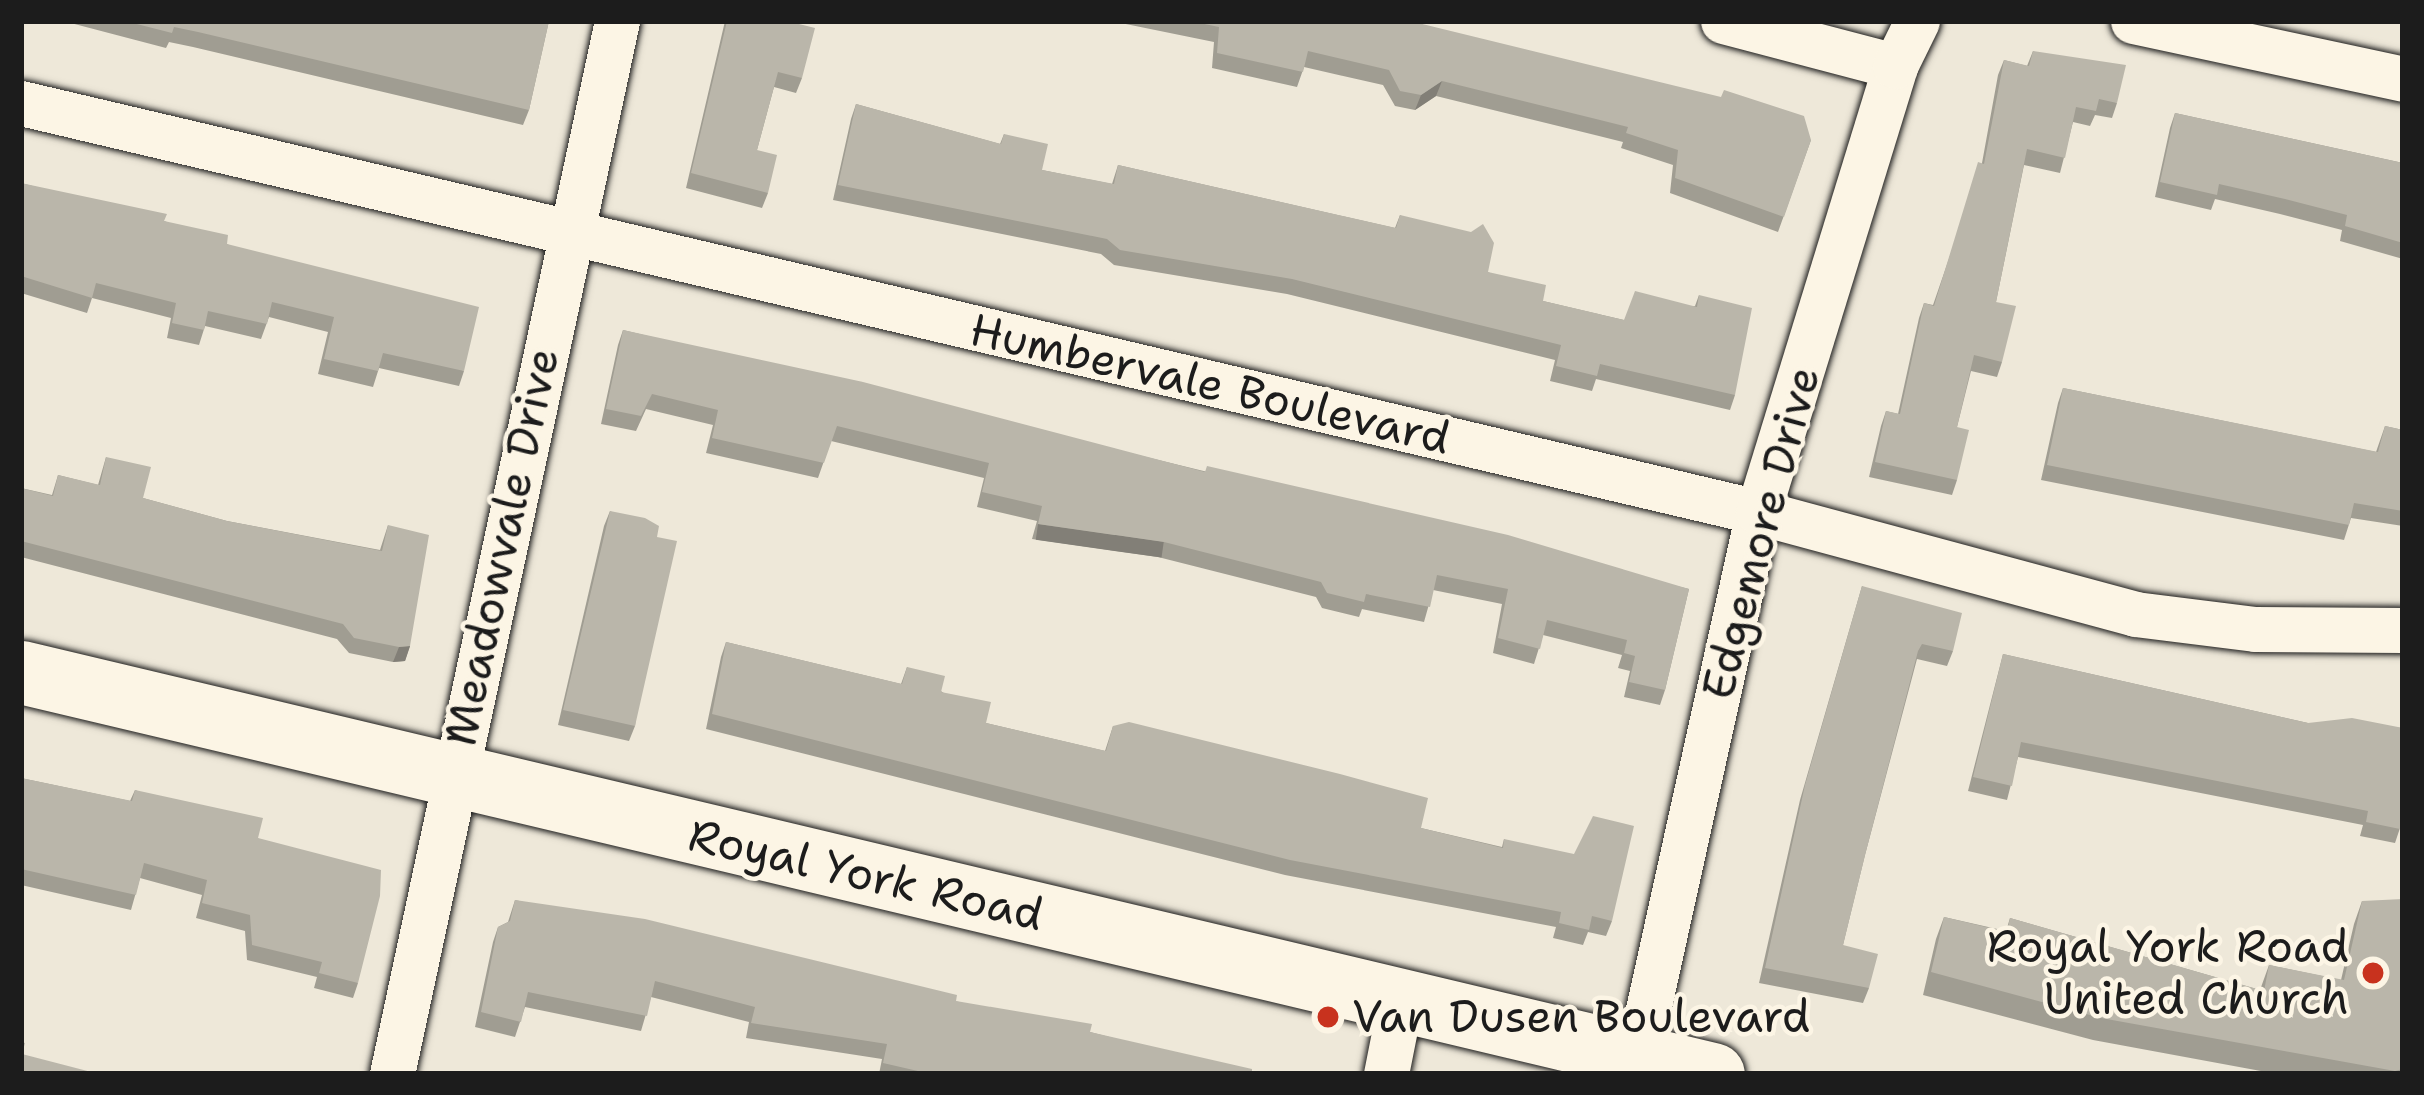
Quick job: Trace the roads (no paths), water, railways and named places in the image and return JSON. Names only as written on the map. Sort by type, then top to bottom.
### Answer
[{"type":"main road","name":"Royal York Road","points":[[21,672],[1713,1074]]},
{"type":"street","name":"Meadowvale Drive","points":[[392,1074],[567,230],[616,21]]},
{"type":"street","points":[[1724,21],[1895,66]]},
{"type":"street","name":"Edgemore Drive","points":[[1637,1055],[1759,512],[1895,66],[1917,21]]},
{"type":"street","points":[[2133,21],[2403,79]]},
{"type":"street","name":"Humbervale Boulevard","points":[[21,103],[1759,512],[2134,614],[2255,629],[2403,630]]},
{"type":"street","points":[[1386,1074],[1400,1003]]},
{"type":"place","name":"Royal York Road United Church","points":[[2373,973]]},
{"type":"place","name":"Van Dusen Boulevard","points":[[1328,1017]]}]
